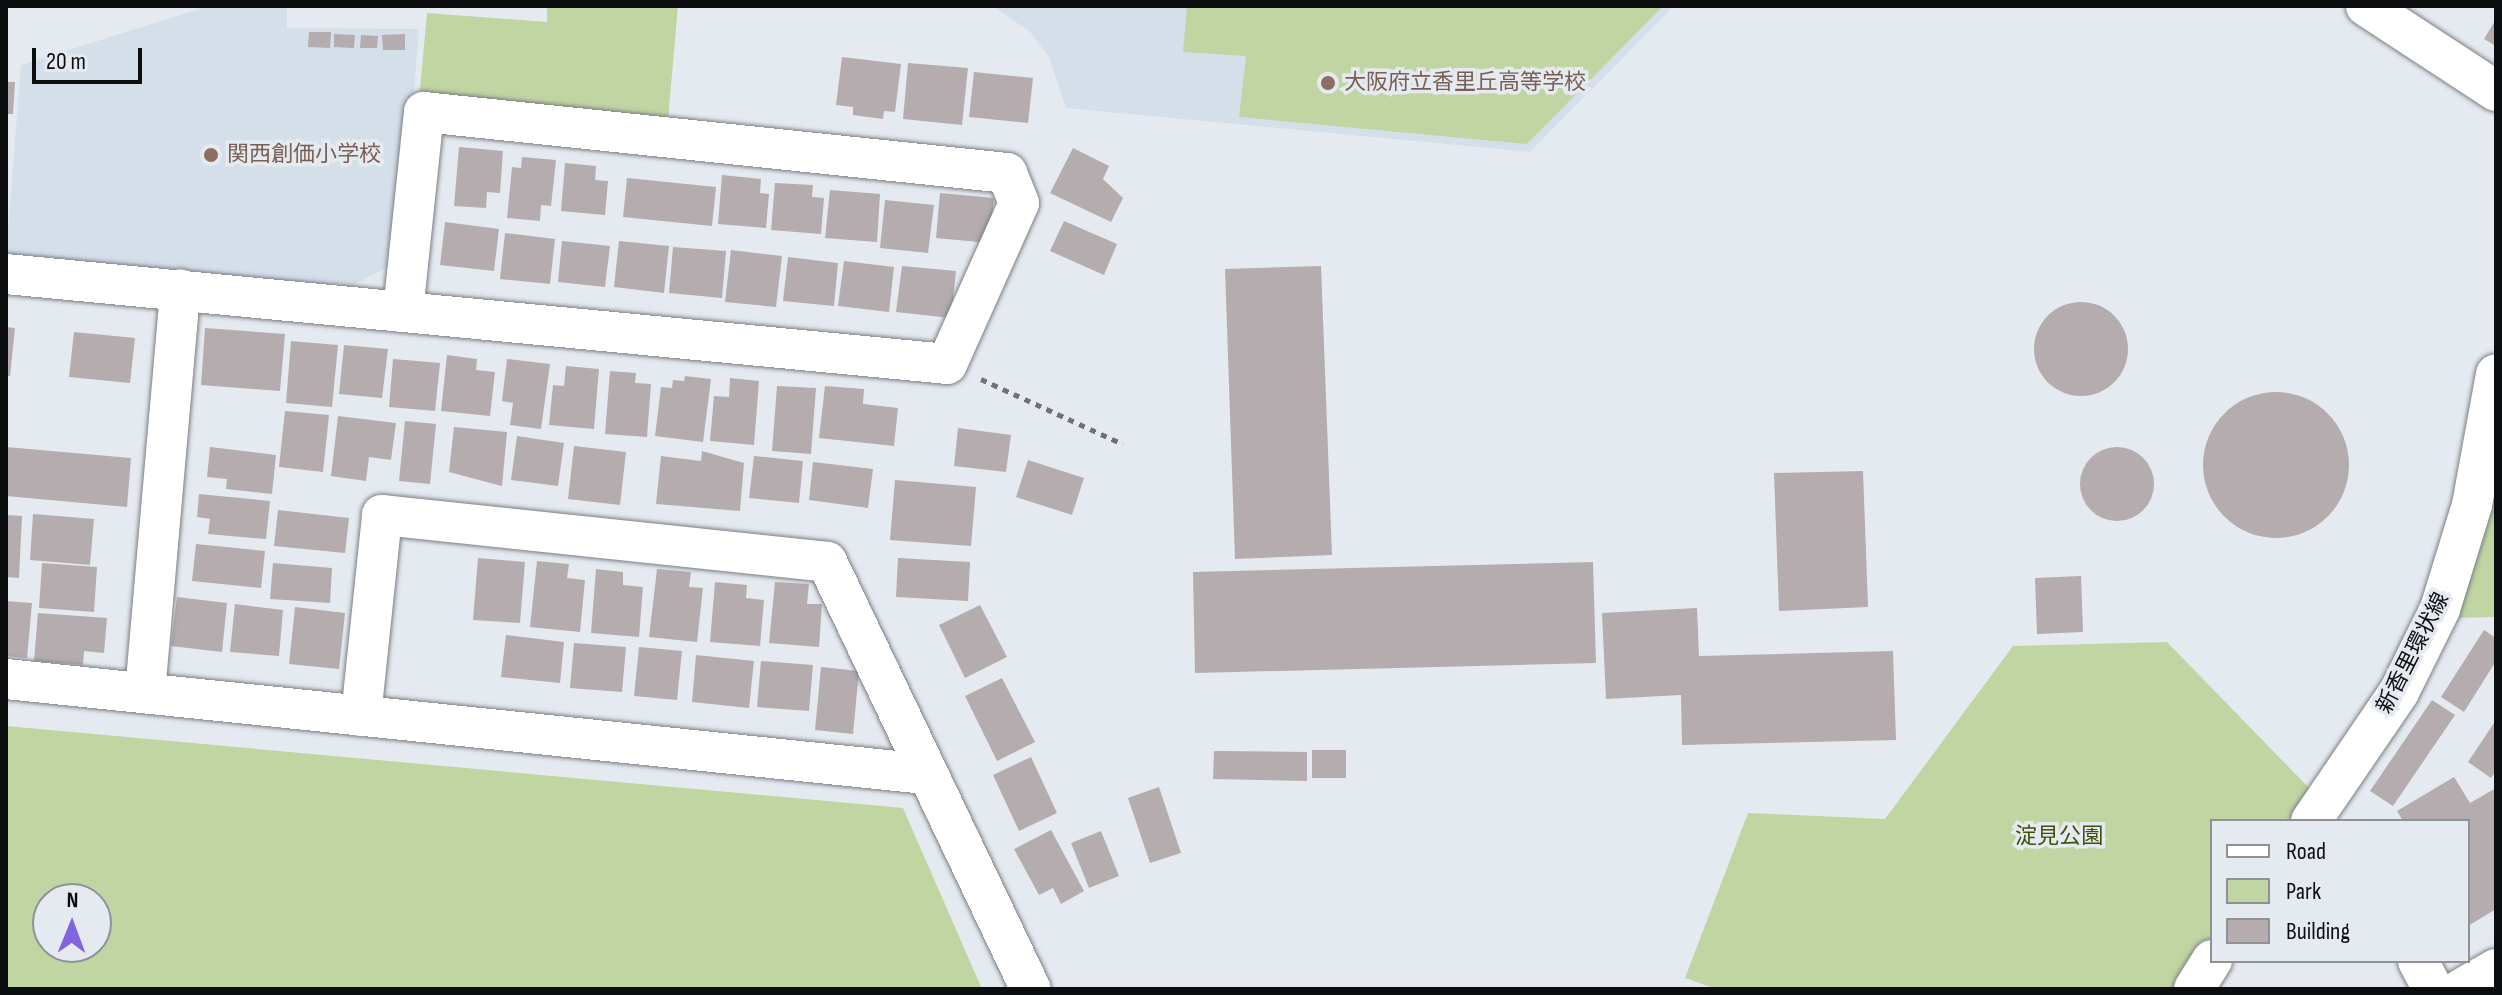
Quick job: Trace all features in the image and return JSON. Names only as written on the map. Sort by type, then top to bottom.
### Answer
[{"type":"street","points":[[2366,6],[2496,91]]},
{"type":"street","points":[[6,274],[180,290],[403,312],[947,364],[1019,203],[1007,173],[424,112],[403,312]]},
{"type":"street","points":[[145,693],[180,290]]},
{"type":"street","name":"新香里環状線","points":[[2328,812],[2399,692],[2440,609],[2472,505],[2496,374]]},
{"type":"street","points":[[361,716],[382,515],[827,562],[1031,989]]},
{"type":"street","points":[[6,679],[926,774]]},
{"type":"street","points":[[2194,989],[2210,963]]},
{"type":"street","points":[[2419,963],[2433,989]]},
{"type":"street","points":[[2461,989],[2496,969]]},
{"type":"path","points":[[947,364],[1123,444]]},
{"type":"shaded area","name":"関西創価小学校","points":[[209,6],[287,6],[287,28],[419,29],[400,260],[343,291],[6,254],[21,65]]},
{"type":"shaded area","name":"大阪府立香里丘高等学校","points":[[993,6],[1674,6],[1530,152],[1066,108],[1049,57],[1030,32]]},
{"type":"green space","points":[[547,6],[678,6],[668,120],[419,99],[427,13],[547,22]]},
{"type":"green space","name":"大阪府立香里丘高等学校","points":[[1187,6],[1663,6],[1527,144],[1239,117],[1246,56],[1183,52]]},
{"type":"green space","points":[[2496,466],[2496,617],[2454,618]]},
{"type":"green space","name":"淀見公園","points":[[2167,642],[2312,791],[2292,819],[2210,819],[2210,941],[2179,989],[1716,989],[1685,978],[1748,813],[1885,819],[2013,646]]},
{"type":"green space","points":[[6,726],[903,808],[982,989],[6,989]]},
{"type":"building","points":[[2496,19],[2496,46],[2484,39]]},
{"type":"building","points":[[309,32],[331,32],[330,48],[308,47]]},
{"type":"building","points":[[334,34],[355,35],[354,48],[334,47]]},
{"type":"building","points":[[405,34],[405,50],[383,50],[382,35]]},
{"type":"building","points":[[361,35],[378,36],[377,48],[360,48]]},
{"type":"building","points":[[842,57],[901,64],[895,112],[884,111],[883,119],[853,115],[853,107],[836,105]]},
{"type":"building","points":[[908,63],[968,68],[962,125],[903,119]]},
{"type":"building","points":[[974,72],[1033,78],[1028,123],[969,117]]},
{"type":"building","points":[[6,82],[15,82],[13,114],[6,114]]},
{"type":"building","points":[[459,147],[503,151],[500,193],[487,192],[486,208],[454,206]]},
{"type":"building","points":[[1073,148],[1109,166],[1103,179],[1123,198],[1111,222],[1050,193]]},
{"type":"building","points":[[522,157],[556,160],[551,206],[541,205],[540,221],[507,218],[512,167],[521,168]]},
{"type":"building","points":[[565,163],[596,166],[595,180],[608,181],[605,215],[561,211]]},
{"type":"building","points":[[722,175],[761,179],[760,193],[769,194],[766,228],[718,224]]},
{"type":"building","points":[[627,178],[716,187],[712,226],[623,217]]},
{"type":"building","points":[[775,183],[813,185],[812,197],[824,198],[821,234],[771,230]]},
{"type":"building","points":[[830,190],[880,194],[877,242],[825,238]]},
{"type":"building","points":[[940,193],[994,198],[989,243],[936,238]]},
{"type":"building","points":[[885,200],[934,205],[928,253],[880,248]]},
{"type":"building","points":[[1064,221],[1117,244],[1104,275],[1050,251]]},
{"type":"building","points":[[445,222],[499,229],[494,271],[440,265]]},
{"type":"building","points":[[505,233],[555,239],[550,284],[500,279]]},
{"type":"building","points":[[562,241],[610,246],[605,287],[558,282]]},
{"type":"building","points":[[619,241],[669,246],[664,293],[614,287]]},
{"type":"building","points":[[673,247],[726,251],[722,298],[669,293]]},
{"type":"building","points":[[731,250],[782,256],[776,307],[725,302]]},
{"type":"building","points":[[788,257],[838,263],[834,306],[783,301]]},
{"type":"building","points":[[844,261],[894,267],[889,312],[838,306]]},
{"type":"building","points":[[902,266],[956,271],[951,318],[896,312]]},
{"type":"building","points":[[1321,266],[1332,555],[1235,559],[1225,269]]},
{"type":"building","points":[[2081,302],[2099,306],[2114,316],[2124,331],[2128,349],[2124,367],[2114,382],[2099,392],[2081,396],[2063,392],[2048,382],[2038,367],[2034,349],[2038,331],[2048,316],[2063,306]]},
{"type":"building","points":[[6,327],[15,328],[10,376],[6,376]]},
{"type":"building","points":[[205,328],[285,334],[280,391],[201,385]]},
{"type":"building","points":[[74,332],[135,338],[130,383],[69,377]]},
{"type":"building","points":[[291,341],[338,345],[332,407],[286,403]]},
{"type":"building","points":[[344,345],[388,349],[382,398],[339,394]]},
{"type":"building","points":[[447,355],[477,359],[476,370],[495,372],[490,416],[441,411]]},
{"type":"building","points":[[393,359],[440,363],[435,411],[389,407]]},
{"type":"building","points":[[507,359],[550,364],[541,429],[510,425],[513,403],[502,401]]},
{"type":"building","points":[[566,366],[599,369],[594,429],[549,425],[553,385],[564,386]]},
{"type":"building","points":[[610,371],[636,373],[635,383],[651,384],[647,437],[605,434]]},
{"type":"building","points":[[685,376],[711,379],[703,442],[655,436],[661,387],[672,388],[673,380],[684,381]]},
{"type":"building","points":[[730,378],[759,381],[754,445],[710,441],[714,396],[729,397]]},
{"type":"building","points":[[777,386],[816,388],[811,454],[772,451]]},
{"type":"building","points":[[825,386],[864,389],[863,404],[898,408],[894,446],[819,438]]},
{"type":"building","points":[[2276,392],[2304,398],[2328,413],[2343,437],[2349,465],[2343,493],[2328,517],[2304,532],[2276,538],[2248,532],[2224,517],[2209,493],[2203,465],[2209,437],[2224,413],[2248,398]]},
{"type":"building","points":[[285,411],[329,415],[323,472],[279,467]]},
{"type":"building","points":[[338,416],[396,423],[391,460],[369,457],[366,481],[331,476]]},
{"type":"building","points":[[405,421],[436,424],[430,484],[399,481]]},
{"type":"building","points":[[454,427],[507,432],[502,486],[449,472]]},
{"type":"building","points":[[958,428],[1011,435],[1006,472],[954,466]]},
{"type":"building","points":[[517,436],[564,443],[558,486],[511,480]]},
{"type":"building","points":[[574,446],[626,452],[620,505],[568,499]]},
{"type":"building","points":[[6,447],[131,458],[127,507],[6,496]]},
{"type":"building","points":[[210,447],[276,455],[272,494],[226,489],[227,479],[207,477]]},
{"type":"building","points":[[2110,447],[2124,447],[2138,453],[2148,463],[2154,484],[2148,505],[2138,515],[2124,521],[2110,521],[2096,515],[2086,505],[2080,491],[2080,477],[2086,463],[2096,453]]},
{"type":"building","points":[[702,451],[744,463],[740,511],[656,504],[661,456],[701,461]]},
{"type":"building","points":[[754,456],[803,461],[799,503],[749,498]]},
{"type":"building","points":[[1028,460],[1084,478],[1072,515],[1016,497]]},
{"type":"building","points":[[813,462],[873,469],[868,508],[809,500]]},
{"type":"building","points":[[1863,471],[1868,607],[1779,611],[1774,473]]},
{"type":"building","points":[[895,480],[976,487],[971,546],[890,540]]},
{"type":"building","points":[[199,494],[270,501],[266,539],[208,534],[210,519],[197,517]]},
{"type":"building","points":[[278,510],[349,518],[345,553],[274,546]]},
{"type":"building","points":[[33,514],[94,519],[90,565],[30,560]]},
{"type":"building","points":[[6,515],[22,516],[19,578],[6,577]]},
{"type":"building","points":[[196,544],[265,551],[261,588],[192,581]]},
{"type":"building","points":[[478,558],[525,562],[520,623],[473,620]]},
{"type":"building","points":[[898,558],[970,562],[968,601],[896,597]]},
{"type":"building","points":[[537,561],[569,564],[567,578],[585,580],[580,632],[530,627]]},
{"type":"building","points":[[1593,562],[1596,663],[1195,673],[1193,572]]},
{"type":"building","points":[[42,563],[97,567],[94,612],[39,608]]},
{"type":"building","points":[[273,563],[332,568],[330,603],[270,599]]},
{"type":"building","points":[[596,569],[623,572],[623,585],[643,587],[639,637],[591,633]]},
{"type":"building","points":[[657,569],[691,572],[689,587],[703,588],[697,642],[649,637]]},
{"type":"building","points":[[2081,576],[2083,632],[2037,634],[2035,578]]},
{"type":"building","points":[[715,582],[747,585],[746,598],[764,600],[760,646],[710,642]]},
{"type":"building","points":[[775,582],[809,584],[807,604],[822,604],[819,647],[769,643]]},
{"type":"building","points":[[177,597],[227,603],[222,652],[171,646]]},
{"type":"building","points":[[6,601],[32,603],[27,658],[6,656]]},
{"type":"building","points":[[235,604],[283,610],[279,656],[230,652]]},
{"type":"building","points":[[980,605],[1007,657],[965,678],[939,625]]},
{"type":"building","points":[[295,607],[345,613],[339,669],[289,664]]},
{"type":"building","points":[[1697,608],[1699,656],[1893,651],[1896,740],[1682,745],[1681,695],[1606,699],[1602,613]]},
{"type":"building","points":[[38,613],[107,618],[104,653],[84,651],[83,665],[34,661]]},
{"type":"building","points":[[2484,630],[2496,638],[2496,661],[2464,712],[2441,697]]},
{"type":"building","points":[[506,635],[564,642],[560,683],[501,677]]},
{"type":"building","points":[[574,643],[626,647],[622,692],[570,688]]},
{"type":"building","points":[[639,647],[682,651],[677,700],[634,696]]},
{"type":"building","points":[[696,655],[754,661],[749,708],[692,702]]},
{"type":"building","points":[[761,661],[813,665],[809,711],[757,707]]},
{"type":"building","points":[[821,667],[859,671],[853,734],[815,730]]},
{"type":"building","points":[[1002,678],[1035,742],[997,761],[965,696]]},
{"type":"building","points":[[2432,700],[2455,715],[2393,806],[2370,791]]},
{"type":"building","points":[[2496,720],[2496,771],[2491,778],[2468,762]]},
{"type":"building","points":[[1312,750],[1346,750],[1346,778],[1312,778]]},
{"type":"building","points":[[1214,751],[1307,752],[1307,781],[1213,779]]},
{"type":"building","points":[[1031,757],[1057,813],[1019,831],[993,775]]},
{"type":"building","points":[[2454,777],[2470,803],[2496,788],[2496,909],[2470,925],[2470,819],[2402,819],[2397,811]]},
{"type":"building","points":[[1159,787],[1181,853],[1150,863],[1128,798]]},
{"type":"building","points":[[1051,830],[1084,891],[1061,904],[1053,888],[1039,895],[1014,849]]},
{"type":"building","points":[[1101,831],[1119,876],[1089,888],[1071,843]]},
{"type":"place","name":"大阪府立香里丘高等学校","points":[[1328,83]]},
{"type":"place","name":"関西創価小学校","points":[[211,155]]}]
